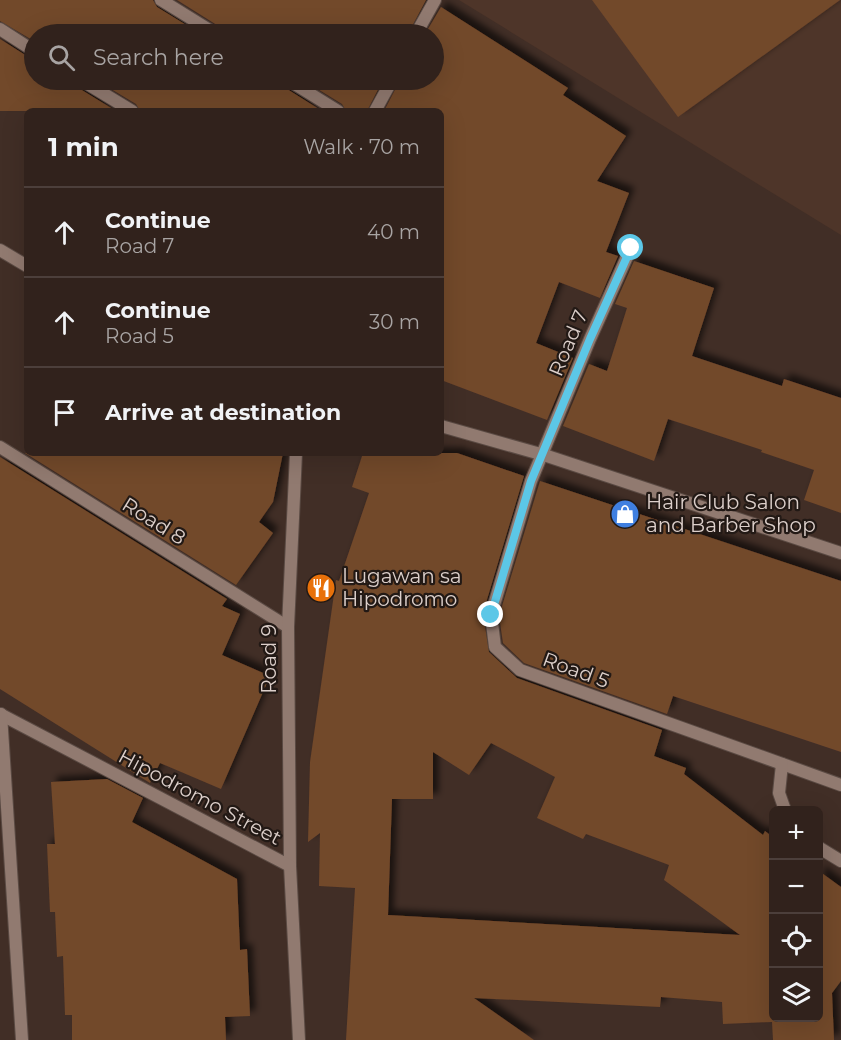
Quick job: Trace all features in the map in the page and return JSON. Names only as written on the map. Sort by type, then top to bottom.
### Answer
[{"type":"street","points":[[161,0],[200,24]]},
{"type":"street","points":[[422,24],[435,0]]},
{"type":"street","points":[[0,29],[24,45]]},
{"type":"street","points":[[97,90],[127,108]]},
{"type":"street","points":[[304,90],[333,108]]},
{"type":"street","points":[[377,108],[387,90]]},
{"type":"street","name":"Road 7","points":[[543,454],[590,339],[631,248]]},
{"type":"street","points":[[0,250],[24,264]]},
{"type":"street","points":[[444,427],[543,454],[841,553]]},
{"type":"street","name":"Road 8","points":[[0,447],[288,627]]},
{"type":"street","name":"Road 5","points":[[543,454],[531,481],[491,615],[495,647],[520,670],[841,784]]},
{"type":"street","name":"Road 9","points":[[290,866],[288,627],[296,456]]},
{"type":"street","name":"Hipodromo Street","points":[[1,714],[290,866],[299,1040]]},
{"type":"street","name":"Hipodromo Street","points":[[1,714],[22,1040]]},
{"type":"street","points":[[782,764],[778,793],[783,806]]},
{"type":"street","points":[[823,850],[841,861]]},
{"type":"shaded area","points":[[459,0],[841,0],[841,235]]},
{"type":"building","points":[[0,0],[153,0],[157,7],[185,24],[24,24],[24,35],[0,21]]},
{"type":"building","points":[[177,0],[426,0],[413,24],[215,24]]},
{"type":"building","points":[[592,0],[840,0],[678,117]]},
{"type":"building","points":[[441,7],[568,88],[563,95],[626,136],[597,181],[629,193],[606,252],[618,256],[600,298],[559,282],[536,343],[573,358],[547,420],[444,381],[444,108],[386,108],[395,90],[444,90],[444,24],[431,24]]},
{"type":"building","points":[[0,39],[24,54],[24,90],[82,90],[111,108],[24,108],[24,111],[0,111]]},
{"type":"building","points":[[113,90],[289,90],[317,108],[138,108],[136,104]]},
{"type":"building","points":[[319,90],[378,90],[369,108],[344,108],[342,104]]},
{"type":"building","points":[[634,261],[714,288],[692,356],[782,386],[784,379],[841,398],[841,513],[804,500],[814,470],[668,419],[654,461],[563,426],[589,364],[607,371],[627,308],[615,304]]},
{"type":"building","points":[[444,453],[457,453],[524,476],[483,613],[489,652],[517,678],[662,730],[654,756],[686,768],[684,774],[763,835],[765,831],[769,834],[769,1022],[772,1022],[723,1024],[722,1002],[661,997],[660,1007],[474,998],[534,1040],[346,1040],[355,888],[319,886],[320,833],[308,842],[310,762],[336,580],[339,581],[369,493],[352,487],[362,456],[444,456]],"holes":[[[491,743],[555,777],[537,818],[583,839],[586,834],[669,865],[664,880],[740,935],[388,915],[392,799],[433,799],[433,752],[469,775]]]},
{"type":"building","points":[[30,456],[282,456],[273,502],[259,522],[273,533],[236,585]]},
{"type":"building","points":[[0,457],[227,599],[222,606],[240,614],[222,655],[270,676],[221,789],[160,763],[150,783],[0,689]]},
{"type":"building","points":[[540,481],[841,581],[841,752],[673,696],[667,714],[524,663],[503,643],[499,616]]},
{"type":"building","points":[[107,779],[143,798],[132,822],[237,879],[240,950],[247,949],[250,1016],[225,1017],[226,1040],[72,1040],[72,1015],[65,1015],[63,956],[57,957],[55,912],[50,912],[47,844],[55,844],[51,782]]},
{"type":"building","points":[[823,874],[841,887],[841,981],[832,993],[834,1040],[773,1040],[772,1022],[823,1022]]},
{"type":"place","name":"Hair Club Salon and Barber Shop","points":[[625,514]]},
{"type":"place","name":"Lugawan sa Hipodromo","points":[[321,588]]},
{"type":"route","points":[[491,615],[531,481],[631,248]]}]
